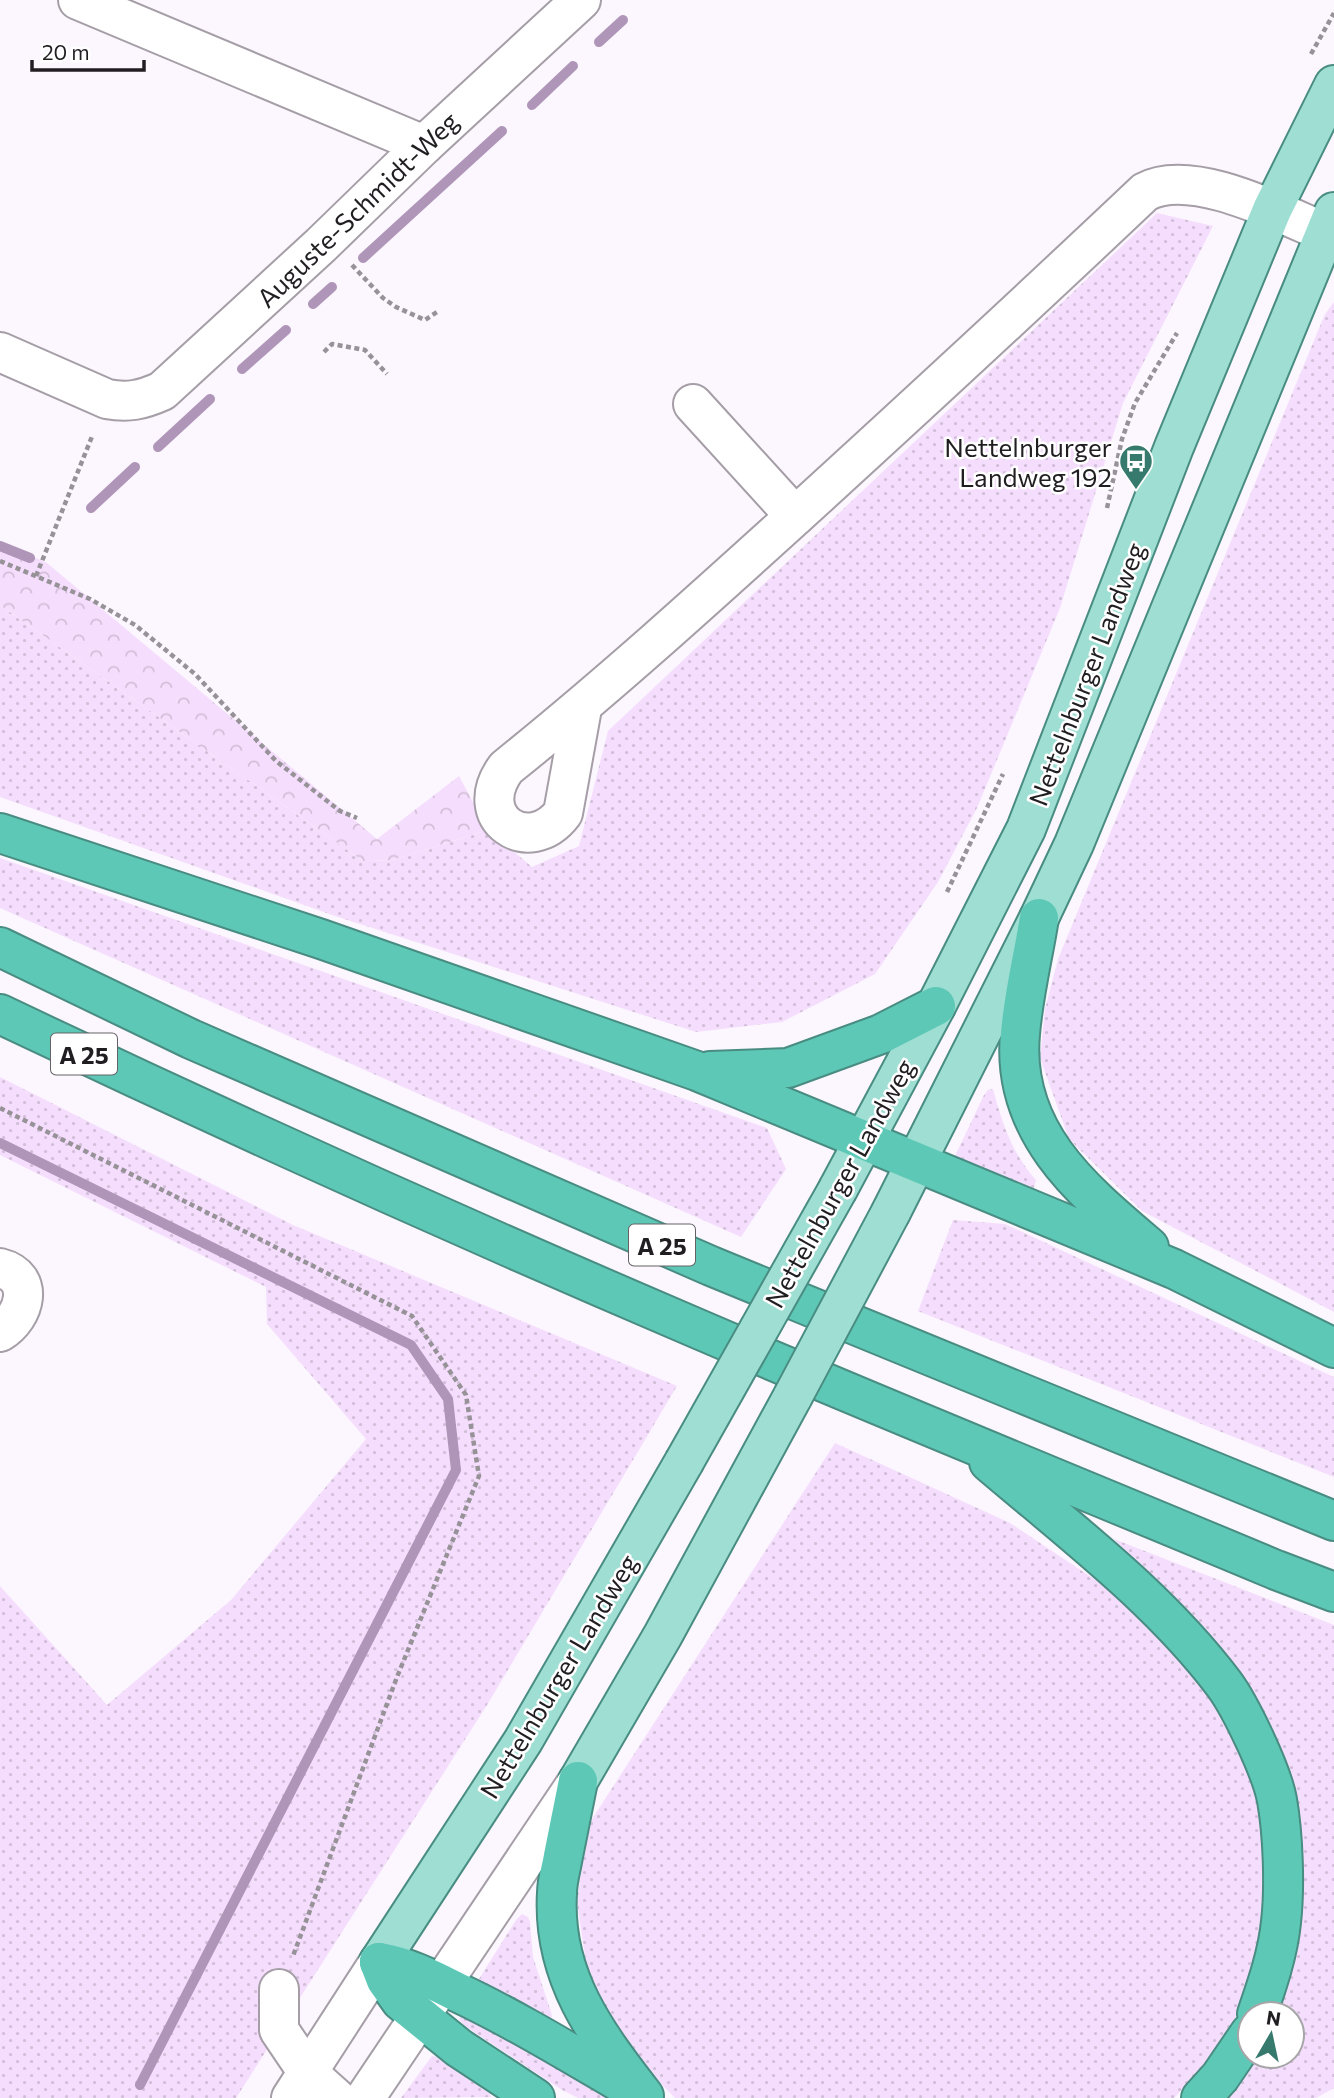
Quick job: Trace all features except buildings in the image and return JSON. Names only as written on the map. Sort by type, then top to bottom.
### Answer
[{"type":"highway","points":[[0,833],[321,939],[698,1072],[1174,1269],[1334,1348]]},
{"type":"highway","points":[[1039,918],[1020,1035],[1023,1089],[1041,1137],[1087,1194],[1174,1269]]},
{"type":"highway","name":"A 25","points":[[0,947],[191,1039],[711,1266],[1334,1521]]},
{"type":"highway","points":[[698,1072],[788,1068],[881,1034],[936,1006]]},
{"type":"highway","name":"A 25","points":[[0,1014],[390,1194],[683,1323],[1334,1592]]},
{"type":"highway","points":[[961,1438],[1127,1580],[1179,1629],[1226,1687],[1255,1741],[1277,1798],[1282,1860],[1281,1922],[1268,1983],[1261,2000]]},
{"type":"highway","points":[[578,1781],[556,1892],[559,1934],[567,1975],[585,2013],[608,2050],[646,2097]]},
{"type":"highway","points":[[379,1962],[400,1966],[498,2011],[646,2097]]},
{"type":"highway","points":[[379,1962],[386,1980],[401,2001],[459,2048],[535,2098]]},
{"type":"highway","points":[[1202,2098],[1236,2054]]},
{"type":"main road","name":"Nettelnburger Landweg","points":[[379,1962],[523,1741],[838,1189],[936,1006],[1026,829],[1174,447],[1272,210],[1334,85]]},
{"type":"main road","name":"Nettelnburger Landweg","points":[[578,1781],[744,1488],[891,1212],[1039,918],[1079,831],[1329,222]]},
{"type":"street","points":[[78,0],[424,145]]},
{"type":"street","name":"Auguste-Schmidt-Weg","points":[[116,401],[145,399],[162,391],[328,239],[424,145],[580,0]]},
{"type":"street","name":"Nettelnburger Landweg","points":[[582,708],[795,516],[1145,192],[1170,184],[1200,186],[1272,210],[1329,222]]},
{"type":"street","points":[[0,352],[116,401]]},
{"type":"street","points":[[692,404],[795,516]]},
{"type":"street","points":[[0,1268],[13,1275],[23,1293],[19,1315],[12,1325],[0,1332]]},
{"type":"street","name":"Nettelnburger Landweg","points":[[365,2098],[578,1781]]},
{"type":"street","name":"Nettelnburger Landweg","points":[[300,2085],[379,1962]]},
{"type":"street","points":[[279,1989],[279,2031],[300,2085],[337,2098]]},
{"type":"path","points":[[328,239],[383,298],[396,307],[425,320],[437,312]]},
{"type":"path","points":[[1106,513],[1122,439],[1135,403],[1177,332]]},
{"type":"path","points":[[324,352],[332,344],[365,350],[387,374]]},
{"type":"path","points":[[36,576],[116,401]]},
{"type":"path","points":[[0,561],[90,599],[135,625],[195,674],[276,761],[340,811],[357,818]]},
{"type":"path","points":[[945,898],[1008,763]]},
{"type":"path","points":[[0,1108],[412,1316],[466,1395],[479,1476],[397,1676],[279,1989]]},
{"type":"green space","points":[[1157,213],[1213,226],[1123,403],[1060,608],[977,808],[938,882],[875,974],[782,1022],[696,1032],[335,916],[0,797],[0,605],[363,861],[392,860],[488,830],[532,867],[579,846],[608,731]]},
{"type":"green space","points":[[1334,302],[1334,1312],[1142,1211],[1069,1139],[1040,1058],[1045,1009],[1058,959],[1325,314]]},
{"type":"green space","points":[[0,542],[47,563],[377,839],[459,776],[488,830],[392,860],[363,861],[0,605]]},
{"type":"green space","points":[[0,858],[767,1128],[786,1169],[741,1237],[0,908]]},
{"type":"green space","points":[[0,1077],[293,1225],[677,1386],[487,1705],[236,2098],[0,2098],[0,1586],[107,1705],[231,1600],[366,1439],[267,1324],[266,1287],[0,1155]]},
{"type":"green space","points":[[993,1089],[1014,1148],[1036,1180],[1034,1188],[1022,1186],[955,1156],[984,1095]]},
{"type":"green space","points":[[953,1220],[1005,1224],[1334,1377],[1334,1477],[918,1311]]},
{"type":"green space","points":[[835,1443],[1010,1523],[1115,1593],[1167,1642],[1212,1696],[1241,1752],[1261,1805],[1263,1921],[1250,1980],[1242,2000],[1236,2000],[1236,2015],[1231,2028],[1206,2064],[1174,2098],[675,2098],[633,2055],[588,1975],[577,1903],[587,1827]]},
{"type":"green space","points":[[1114,1539],[1334,1625],[1334,2088],[1316,2098],[1225,2098],[1246,2070],[1306,2070],[1306,2000],[1281,2000],[1301,1922],[1302,1859],[1192,1619]]},
{"type":"green space","points":[[522,1914],[528,1917],[530,1922],[533,1957],[551,2012],[552,2017],[549,2018],[479,1979]]},
{"type":"green space","points":[[461,2015],[610,2098],[578,2098],[562,2090],[465,2026],[459,2019]]},
{"type":"green space","points":[[432,2056],[437,2057],[491,2097],[401,2098]]},
{"type":"waterway","points":[[599,42],[623,20]]},
{"type":"waterway","points":[[532,105],[573,66]]},
{"type":"waterway","points":[[363,258],[502,131]]},
{"type":"waterway","points":[[313,304],[332,287]]},
{"type":"waterway","points":[[242,369],[286,330]]},
{"type":"waterway","points":[[158,447],[210,399]]},
{"type":"waterway","points":[[91,508],[135,467]]},
{"type":"waterway","points":[[0,546],[30,558]]},
{"type":"waterway","points":[[0,1143],[411,1345],[448,1399],[456,1470],[140,2085]]},
{"type":"place","name":"Nettelnburger Landweg 192","points":[[1136,491]]}]
